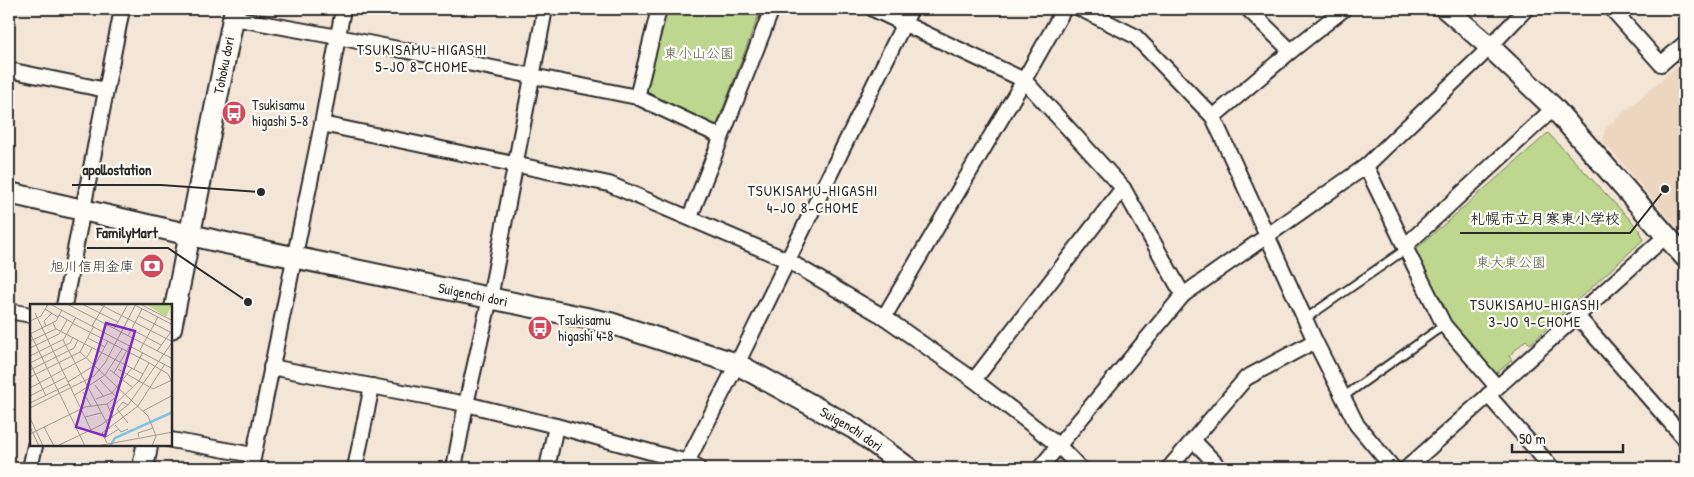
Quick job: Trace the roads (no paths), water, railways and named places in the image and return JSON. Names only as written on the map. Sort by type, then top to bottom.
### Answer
[{"type":"street","points":[[64,304],[122,9]]},
{"type":"street","points":[[172,440],[252,462],[322,124],[343,9]]},
{"type":"street","points":[[454,468],[466,404],[490,298],[545,9]]},
{"type":"street","points":[[637,97],[659,9]]},
{"type":"street","points":[[690,217],[720,136],[772,9]]},
{"type":"street","points":[[873,9],[1024,80],[1123,188],[1183,295]]},
{"type":"street","points":[[271,366],[466,404],[556,426],[689,466],[787,260],[911,9]]},
{"type":"street","points":[[884,317],[1064,9]]},
{"type":"street","points":[[1081,9],[1135,36],[1213,117],[1315,341],[1357,425],[1393,468]]},
{"type":"street","points":[[1248,9],[1291,50]]},
{"type":"street","points":[[1213,117],[1291,50],[1344,9]]},
{"type":"street","points":[[1446,9],[1489,46],[1554,108],[1685,257]]},
{"type":"street","points":[[1040,468],[1183,295],[1366,166],[1526,9]]},
{"type":"street","points":[[1612,9],[1661,64],[1685,43]]},
{"type":"street","points":[[234,13],[338,37],[637,97],[720,136]]},
{"type":"street","name":"Tohoku dori","points":[[172,323],[234,13]]},
{"type":"street","points":[[9,70],[106,90]]},
{"type":"street","points":[[1405,248],[1554,108]]},
{"type":"street","points":[[322,124],[609,184],[787,260],[884,317],[974,380],[1059,446],[1080,468]]},
{"type":"street","points":[[1366,166],[1444,325],[1552,468]]},
{"type":"street","points":[[974,380],[1123,188]]},
{"type":"street","name":"Suigenchi dori","points":[[9,193],[190,235],[610,323],[737,364],[856,429],[908,468]]},
{"type":"street","points":[[1407,468],[1666,236]]},
{"type":"street","points":[[9,311],[30,315]]},
{"type":"street","points":[[1577,316],[1685,439]]},
{"type":"street","points":[[1169,468],[1246,378],[1315,341]]},
{"type":"street","points":[[355,468],[372,386]]},
{"type":"street","points":[[547,468],[556,426]]},
{"type":"street","points":[[1193,440],[1220,468]]},
{"type":"street","points":[[30,468],[35,447]]},
{"type":"street","points":[[143,468],[147,447]]},
{"type":"lane","points":[[1305,319],[1405,248]]},
{"type":"lane","points":[[1343,397],[1444,325]]},
{"type":"place","name":"Tsukisamu higashi 5-8","points":[[234,113]]},
{"type":"place","name":"札幌市立月寒東小学校","points":[[1665,189]]},
{"type":"place","name":"apollostation","points":[[261,192]]},
{"type":"place","name":"旭川信用金庫","points":[[152,266]]},
{"type":"place","name":"FamilyMart","points":[[248,302]]},
{"type":"place","name":"Tsukisamu higashi 4-8","points":[[540,328]]},
{"type":"district","name":"TSUKISAMU-HIGASHI 5-JO 8-CHOME","points":[[422,58]]},
{"type":"district","name":"TSUKISAMU-HIGASHI 4-JO 8-CHOME","points":[[813,200]]},
{"type":"district","name":"TSUKISAMU-HIGASHI 3-JO 9-CHOME","points":[[1535,314]]},
{"type":"park label","name":"東小山公園","points":[[699,53]]},
{"type":"park label","name":"東大東公園","points":[[1511,262]]}]
